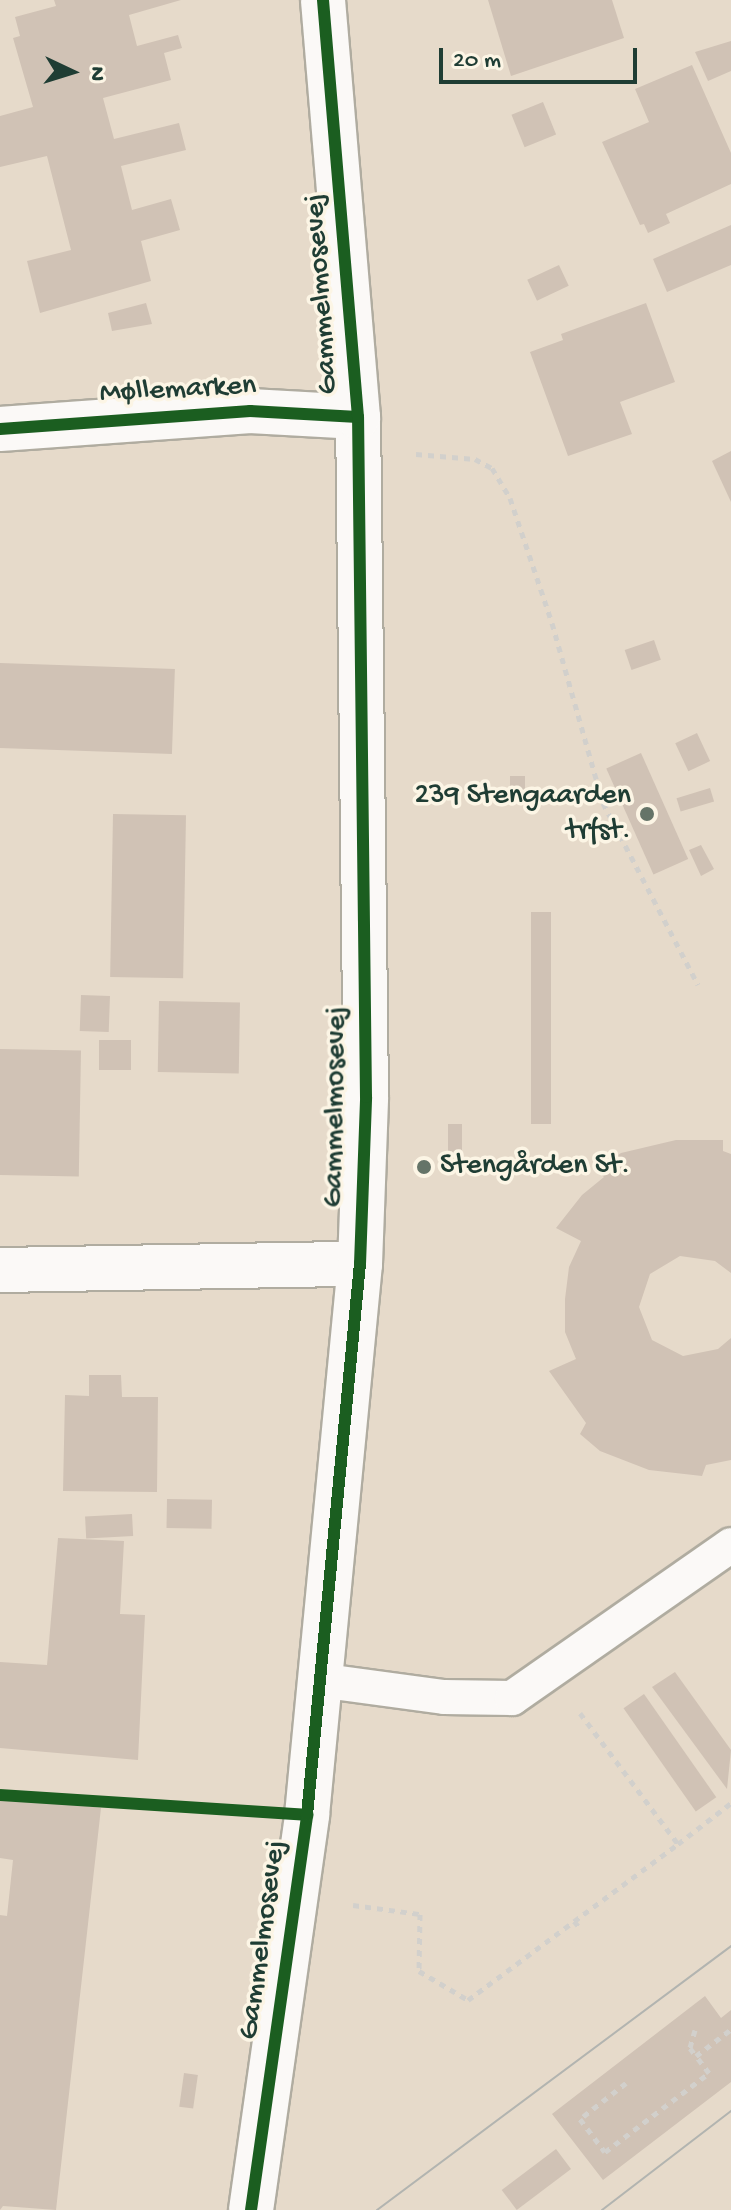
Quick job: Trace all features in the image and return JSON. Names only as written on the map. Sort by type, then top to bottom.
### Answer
[{"type":"street","name":"Gammelmosevej","points":[[251,2210],[298,1898],[360,1264],[366,1097],[359,432],[323,0]]},
{"type":"street","name":"Møllemarken","points":[[0,429],[250,411],[359,432]]},
{"type":"street","points":[[0,1270],[360,1264]]},
{"type":"lane","points":[[318,1680],[444,1697],[512,1698],[731,1545]]},
{"type":"path","points":[[359,432],[475,459],[492,468],[510,498],[552,623],[603,803],[698,985]]},
{"type":"path","points":[[551,1673],[678,1844]]},
{"type":"path","points":[[298,1898],[420,1914],[419,1971],[468,2000],[731,1803]]},
{"type":"path","points":[[574,1921],[579,1927]]},
{"type":"path","points":[[626,2083],[580,2119],[605,2152],[709,2073],[690,2048],[695,2030]]},
{"type":"path","points":[[696,2056],[730,2030]]},
{"type":"building","points":[[54,0],[181,0],[129,15],[137,46],[178,35],[182,48],[164,53],[171,80],[103,98],[114,139],[179,123],[186,150],[121,166],[132,210],[171,199],[180,230],[141,241],[151,281],[40,313],[27,261],[71,250],[47,156],[0,167],[0,116],[33,107],[13,38],[20,36],[15,17],[56,6]]},
{"type":"building","points":[[488,0],[612,0],[624,38],[511,76]]},
{"type":"building","points":[[731,41],[731,71],[708,81],[695,52]]},
{"type":"building","points":[[692,65],[731,153],[731,184],[666,214],[670,223],[648,233],[644,224],[640,225],[602,142],[649,122],[635,89]]},
{"type":"building","points":[[543,102],[556,134],[525,147],[511,115]]},
{"type":"building","points":[[731,225],[731,265],[667,292],[653,259]]},
{"type":"building","points":[[559,265],[569,286],[537,301],[527,280]]},
{"type":"building","points":[[146,303],[152,324],[112,331],[108,313]]},
{"type":"building","points":[[646,303],[675,382],[620,402],[632,434],[568,456],[530,352],[563,340],[561,334]]},
{"type":"building","points":[[731,451],[731,502],[712,461]]},
{"type":"building","points":[[654,640],[661,660],[632,670],[625,650]]},
{"type":"building","points":[[0,663],[175,669],[172,754],[0,748]]},
{"type":"building","points":[[697,733],[710,761],[688,771],[675,743]]},
{"type":"building","name":"239 Stengaarden trfst.","points":[[641,753],[688,859],[653,874],[606,768]]},
{"type":"building","points":[[510,776],[525,776],[525,801],[510,801]]},
{"type":"building","points":[[710,788],[714,801],[681,812],[677,798]]},
{"type":"building","points":[[113,814],[186,815],[183,978],[110,977]]},
{"type":"building","points":[[701,845],[714,869],[701,876],[689,850]]},
{"type":"building","points":[[531,912],[551,912],[551,1124],[531,1124]]},
{"type":"building","points":[[81,995],[110,996],[109,1032],[80,1031]]},
{"type":"building","points":[[159,1001],[240,1002],[239,1073],[158,1072]]},
{"type":"building","points":[[99,1040],[131,1040],[131,1070],[99,1070]]},
{"type":"building","points":[[0,1049],[81,1050],[79,1176],[0,1175]]},
{"type":"building","points":[[448,1124],[462,1124],[462,1155],[448,1155]]},
{"type":"building","points":[[676,1140],[723,1140],[723,1151],[731,1154],[731,1273],[715,1261],[680,1256],[650,1274],[639,1307],[652,1340],[683,1356],[718,1349],[731,1338],[731,1460],[706,1465],[702,1476],[649,1470],[600,1451],[580,1434],[586,1423],[549,1371],[576,1359],[565,1332],[565,1299],[569,1267],[581,1241],[556,1228],[582,1195],[604,1177],[596,1170],[621,1153]]},
{"type":"building","points":[[89,1375],[121,1375],[122,1397],[158,1397],[157,1492],[63,1491],[65,1395],[89,1396]]},
{"type":"building","points":[[167,1499],[212,1500],[211,1529],[166,1528]]},
{"type":"building","points":[[132,1514],[133,1536],[86,1538],[85,1516]]},
{"type":"building","points":[[58,1538],[124,1541],[120,1614],[145,1615],[138,1760],[0,1748],[0,1662],[47,1665]]},
{"type":"building","points":[[675,1672],[731,1750],[727,1789],[652,1687]]},
{"type":"building","points":[[644,1694],[716,1797],[696,1812],[624,1708]]},
{"type":"building","points":[[20,1797],[101,1808],[56,2210],[3,2206],[0,2210],[0,1915],[7,1916],[13,1860],[0,1858],[0,1800],[19,1802]]},
{"type":"building","points":[[705,1996],[721,2018],[731,2010],[731,2082],[603,2180],[552,2114]]},
{"type":"building","points":[[184,2073],[198,2075],[193,2109],[179,2107]]},
{"type":"building","points":[[556,2149],[571,2169],[517,2210],[502,2190]]},
{"type":"tram line","points":[[377,2210],[731,1946]]},
{"type":"tram line","points":[[602,2210],[731,2111]]},
{"type":"cycle path","points":[[251,2210],[307,1815],[360,1264],[366,1097],[358,417],[323,0]]},
{"type":"cycle path","points":[[0,429],[250,411],[358,417]]},
{"type":"cycle path","points":[[0,1795],[307,1815]]},
{"type":"place","name":"239 Stengaarden trfst.","points":[[647,814]]},
{"type":"place","name":"Stengården St.","points":[[424,1167]]}]
